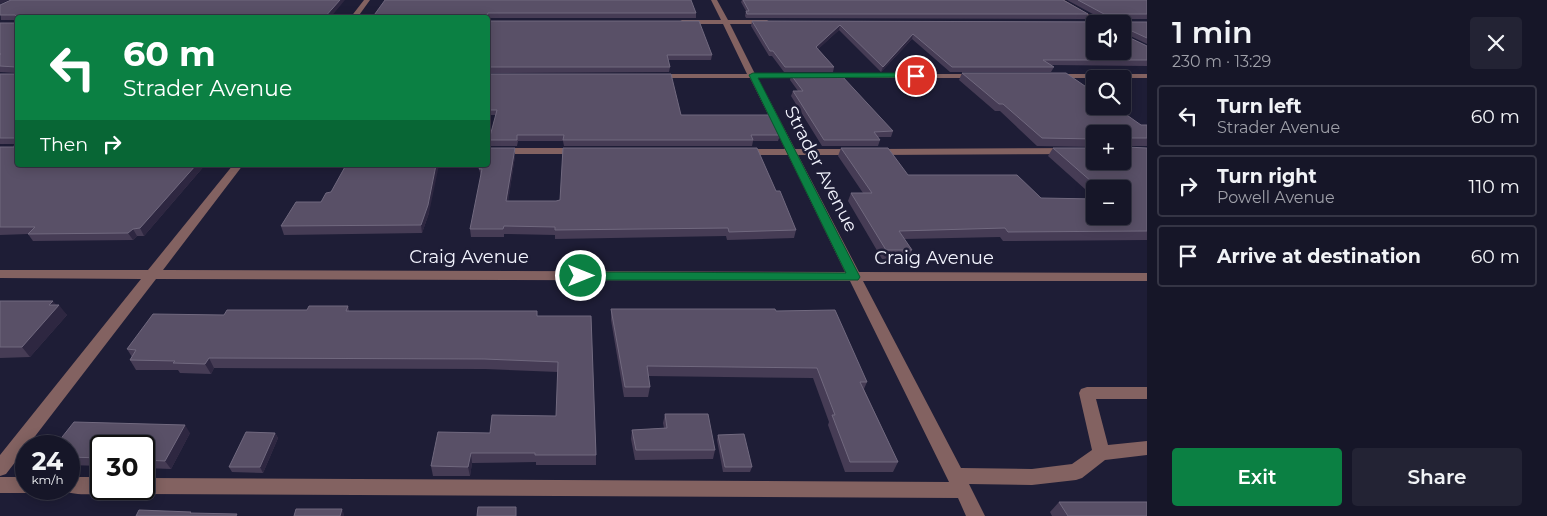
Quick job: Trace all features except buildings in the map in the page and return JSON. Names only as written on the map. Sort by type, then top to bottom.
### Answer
[{"type":"street","points":[[355,15],[367,0]]},
{"type":"street","name":"Strader Avenue","points":[[714,0],[976,516]]},
{"type":"street","points":[[1059,0],[1088,15]]},
{"type":"street","points":[[675,22],[774,22]]},
{"type":"street","points":[[1080,22],[1086,22]]},
{"type":"street","points":[[644,76],[989,76]]},
{"type":"street","points":[[1048,76],[1147,76]]},
{"type":"street","points":[[490,151],[596,151]]},
{"type":"street","points":[[733,152],[1086,151]]},
{"type":"street","points":[[0,468],[236,167]]},
{"type":"street","name":"Craig Avenue","points":[[0,274],[1147,278]]},
{"type":"street","points":[[1101,453],[1086,393],[1147,393]]},
{"type":"street","points":[[155,486],[959,483],[1076,472],[1101,453],[1147,448]]},
{"type":"street","points":[[0,485],[15,485]]},
{"type":"route","points":[[581,276],[854,277],[753,75],[916,76]]}]
